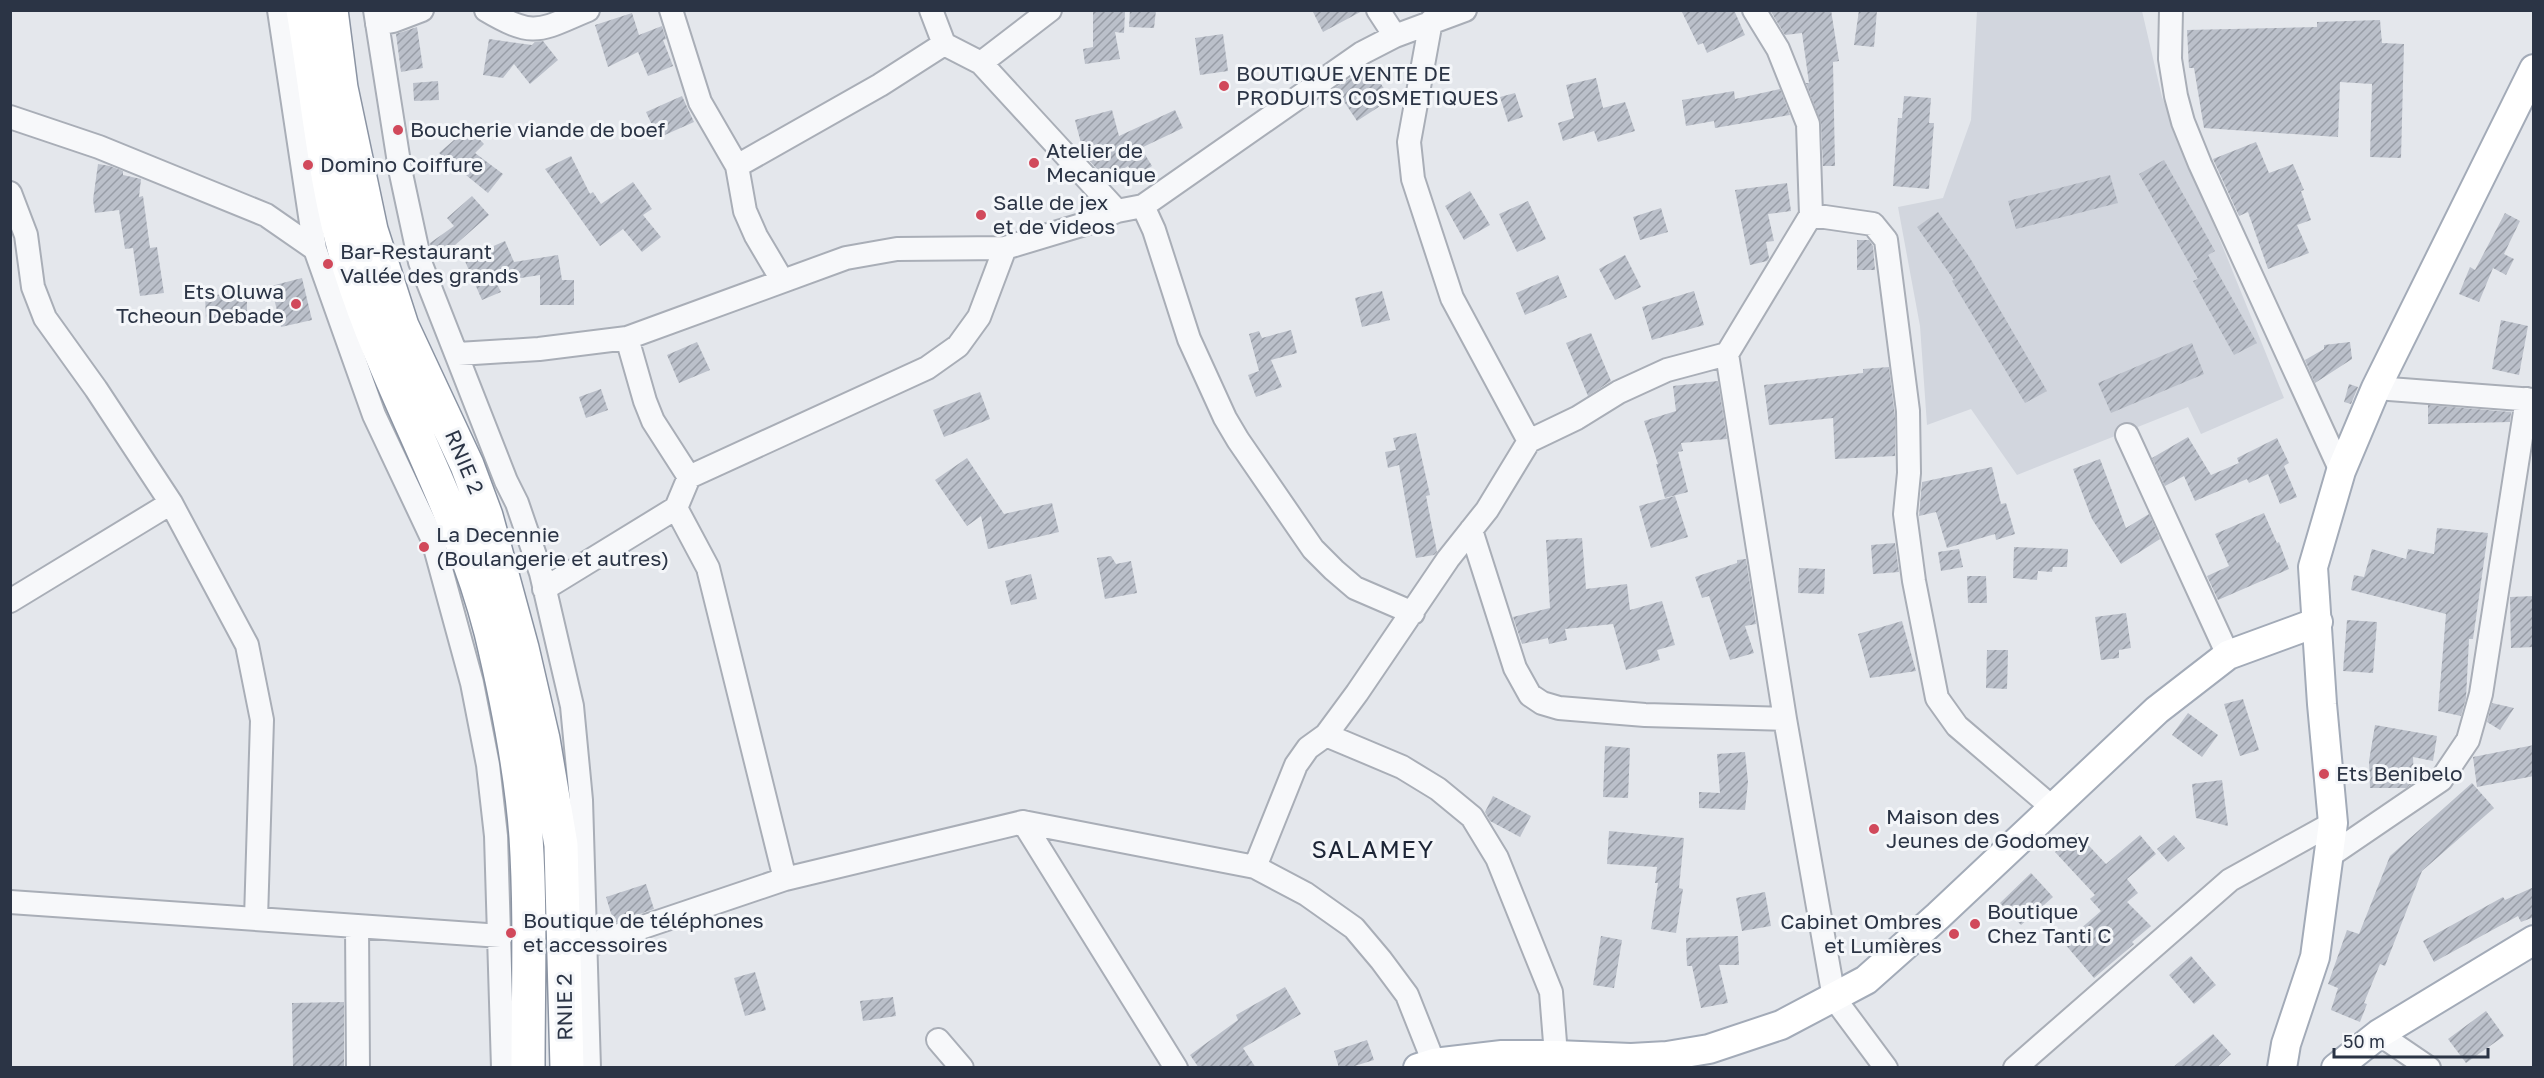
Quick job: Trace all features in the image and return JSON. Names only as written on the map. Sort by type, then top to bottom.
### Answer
[{"type":"highway","name":"RNIE 2","points":[[303,10],[324,156],[336,218],[351,271],[396,391],[458,531],[490,628],[506,696],[526,835],[528,1068]]},
{"type":"highway","name":"RNIE 2","points":[[331,10],[341,88],[371,230],[402,326],[467,465],[486,516],[522,648],[543,739],[561,845],[567,1068]]},
{"type":"main road","points":[[2282,1068],[2286,1044],[2315,957],[2333,823],[2313,567],[2341,471],[2376,388],[2534,69]]},
{"type":"main road","points":[[1426,1065],[1507,1061],[1556,1055],[1631,1058],[1667,1056],[1709,1048],[1781,1025],[1866,980],[2157,710],[2228,656],[2318,622]]},
{"type":"main road","points":[[2336,1068],[2379,1034],[2534,940]]},
{"type":"street","points":[[279,10],[315,249],[374,416],[433,540],[472,683],[488,765],[496,836],[501,936],[503,1068]]},
{"type":"street","points":[[422,10],[393,21],[376,17],[400,169],[420,262],[506,481],[517,503],[541,573],[572,706],[581,800],[589,1068]]},
{"type":"street","points":[[486,10],[514,25],[530,30],[543,29],[588,10]]},
{"type":"street","points":[[671,10],[700,102],[737,166],[745,212],[756,236],[782,280]]},
{"type":"street","points":[[931,10],[944,44],[981,63],[1117,211]]},
{"type":"street","points":[[981,63],[1050,10]]},
{"type":"street","points":[[1378,10],[1395,36]]},
{"type":"street","points":[[458,354],[539,349],[627,338],[846,258],[897,249],[1005,248],[1088,223],[1117,211],[1143,206],[1362,53],[1395,36],[1465,10]]},
{"type":"street","points":[[1754,10],[1778,49],[1808,124],[1811,215],[1727,354],[1785,718],[1834,998],[1886,1068]]},
{"type":"street","points":[[2171,10],[2170,59],[2183,122],[2200,164],[2341,471]]},
{"type":"street","points":[[1431,21],[1409,142],[1413,178],[1452,298],[1529,441]]},
{"type":"street","points":[[737,166],[880,85],[944,44]]},
{"type":"street","points":[[10,117],[99,147],[266,215],[315,249]]},
{"type":"street","points":[[10,193],[26,235],[33,287],[45,318],[96,389],[171,503],[247,645],[262,720],[256,919]]},
{"type":"street","points":[[1143,206],[1154,230],[1189,339],[1225,418],[1238,440],[1313,549],[1334,570],[1355,588],[1413,613]]},
{"type":"street","points":[[1811,215],[1873,224],[1886,240],[1908,411],[1909,473],[1905,514],[1914,581],[1937,698],[1957,726],[2054,808]]},
{"type":"street","points":[[544,589],[676,508],[689,477],[927,368],[958,346],[979,317],[1005,248]]},
{"type":"street","points":[[627,338],[653,421],[689,477]]},
{"type":"street","points":[[1255,867],[1296,765],[1308,748],[1326,735],[1448,560],[1487,510],[1529,441],[1667,370],[1727,354]]},
{"type":"street","points":[[2328,857],[2441,780],[2468,740],[2481,694],[2530,399],[2376,388]]},
{"type":"street","points":[[2127,435],[2228,656]]},
{"type":"street","points":[[10,602],[171,503]]},
{"type":"street","points":[[676,508],[708,568],[785,879]]},
{"type":"street","points":[[1471,530],[1515,668],[1530,695],[1542,703],[1559,708],[1645,715],[1785,718]]},
{"type":"street","points":[[1326,735],[1402,767],[1438,789],[1472,817],[1497,858],[1551,992],[1556,1055]]},
{"type":"street","points":[[584,947],[785,879],[1023,822],[1255,867],[1306,894],[1354,928],[1407,995],[1426,1065]]},
{"type":"street","points":[[1023,822],[1176,1068]]},
{"type":"street","points":[[2015,1068],[2230,880],[2333,823]]},
{"type":"street","points":[[10,902],[501,936]]},
{"type":"street","points":[[357,926],[358,1068]]},
{"type":"street","points":[[2379,1034],[2429,1068]]},
{"type":"street","points":[[938,1040],[962,1068]]},
{"type":"shaded area","points":[[1977,11],[2142,11],[2162,97],[2284,398],[2201,434],[2188,407],[2017,475],[1971,409],[1927,425],[1920,326],[1898,207],[1943,198],[1971,120]]},
{"type":"building","points":[[1130,10],[1156,10],[1154,28],[1129,27]]},
{"type":"building","points":[[1312,10],[1364,10],[1323,32]]},
{"type":"building","points":[[1681,10],[1734,10],[1745,35],[1707,53],[1703,43],[1698,45]]},
{"type":"building","points":[[1770,10],[1831,10],[1839,61],[1833,62],[1835,166],[1823,166],[1821,123],[1806,83],[1809,83],[1802,33],[1785,35]]},
{"type":"building","points":[[1859,10],[1877,10],[1874,47],[1854,45]]},
{"type":"building","points":[[1093,11],[1125,12],[1124,33],[1115,32],[1120,59],[1085,64],[1083,49],[1093,47]]},
{"type":"building","points":[[632,13],[639,35],[662,26],[666,39],[663,40],[673,66],[648,76],[638,52],[608,67],[595,25]]},
{"type":"building","points":[[2380,20],[2382,43],[2404,44],[2401,158],[2370,157],[2372,84],[2340,82],[2338,137],[2204,128],[2194,68],[2189,68],[2187,30],[2317,27],[2317,22]]},
{"type":"building","points":[[417,27],[423,68],[401,72],[396,34]]},
{"type":"building","points":[[1223,34],[1228,71],[1200,75],[1195,38]]},
{"type":"building","points":[[489,39],[532,45],[543,41],[558,60],[530,84],[514,64],[503,78],[483,75]]},
{"type":"building","points":[[1369,66],[1391,99],[1357,121],[1335,88]]},
{"type":"building","points":[[1596,78],[1603,108],[1625,102],[1635,131],[1598,142],[1594,131],[1563,141],[1558,123],[1574,118],[1566,85]]},
{"type":"building","points":[[438,81],[439,100],[414,101],[413,83]]},
{"type":"building","points":[[1780,89],[1790,115],[1715,128],[1714,121],[1686,126],[1682,100],[1734,91],[1735,99]]},
{"type":"building","points":[[1515,93],[1523,117],[1508,122],[1500,97]]},
{"type":"building","points":[[682,96],[694,122],[658,138],[646,112]]},
{"type":"building","points":[[1904,96],[1931,98],[1929,123],[1934,123],[1929,189],[1893,186],[1898,118],[1902,118]]},
{"type":"building","points":[[1112,110],[1119,136],[1175,110],[1183,128],[1141,148],[1152,166],[1135,176],[1128,166],[1106,179],[1079,149],[1082,147],[1075,120]]},
{"type":"building","points":[[465,124],[484,144],[475,153],[503,174],[488,193],[439,153],[454,140],[451,137]]},
{"type":"building","points":[[2256,142],[2269,173],[2293,164],[2304,190],[2301,191],[2311,220],[2297,225],[2309,253],[2268,269],[2248,212],[2239,216],[2213,159]]},
{"type":"building","points":[[571,156],[590,194],[593,192],[601,204],[633,182],[652,209],[643,215],[661,237],[642,252],[623,229],[600,246],[545,169]]},
{"type":"building","points":[[2164,160],[2215,251],[2208,255],[2257,343],[2234,355],[2193,281],[2198,279],[2139,174]]},
{"type":"building","points":[[98,164],[123,171],[123,175],[141,179],[139,197],[143,196],[150,248],[157,247],[164,293],[140,296],[133,248],[125,249],[119,210],[95,213],[93,200]]},
{"type":"building","points":[[2110,175],[2118,203],[2016,229],[2008,201]]},
{"type":"building","points":[[1787,183],[1791,211],[1768,214],[1774,241],[1766,242],[1769,258],[1767,261],[1750,265],[1735,190]]},
{"type":"building","points":[[1470,191],[1490,225],[1464,240],[1445,206]]},
{"type":"building","points":[[472,196],[489,215],[437,261],[432,254],[430,243],[454,226],[447,218]]},
{"type":"building","points":[[1528,201],[1546,239],[1517,252],[1499,214]]},
{"type":"building","points":[[1661,208],[1668,232],[1640,240],[1633,217]]},
{"type":"building","points":[[1938,212],[1970,258],[2047,391],[2025,403],[1952,281],[1954,280],[1917,227]]},
{"type":"building","points":[[2505,213],[2520,221],[2504,254],[2514,259],[2506,275],[2493,268],[2479,302],[2459,294],[2470,267],[2475,270]]},
{"type":"building","points":[[1857,240],[1869,240],[1873,246],[1875,270],[1857,270]]},
{"type":"building","points":[[505,241],[514,262],[558,255],[562,280],[574,280],[574,305],[540,305],[540,275],[496,282],[501,292],[482,300],[464,259]]},
{"type":"building","points":[[1625,255],[1641,287],[1615,300],[1599,269]]},
{"type":"building","points":[[1558,275],[1567,297],[1525,315],[1516,293]]},
{"type":"building","points":[[302,278],[312,320],[281,327],[271,286]]},
{"type":"building","points":[[1382,291],[1390,320],[1362,327],[1355,298]]},
{"type":"building","points":[[1694,291],[1704,325],[1652,340],[1642,307]]},
{"type":"building","points":[[247,294],[247,319],[206,320],[205,295]]},
{"type":"building","points":[[2501,320],[2528,326],[2519,375],[2492,369]]},
{"type":"building","points":[[1291,330],[1297,353],[1271,360],[1282,387],[1256,397],[1248,375],[1259,371],[1249,334],[1259,331],[1262,338]]},
{"type":"building","points":[[1591,333],[1611,381],[1588,396],[1566,343]]},
{"type":"building","points":[[697,342],[710,370],[679,383],[667,355]]},
{"type":"building","points":[[2350,342],[2352,359],[2315,383],[2305,360],[2324,349],[2324,345]]},
{"type":"building","points":[[2192,343],[2204,374],[2111,413],[2098,383]]},
{"type":"building","points":[[1889,367],[1895,416],[1895,456],[1835,459],[1833,418],[1769,425],[1764,385],[1863,373],[1863,369]]},
{"type":"building","points":[[1718,381],[1727,439],[1681,443],[1683,451],[1678,452],[1688,492],[1665,498],[1656,464],[1658,464],[1644,421],[1676,411],[1673,386]]},
{"type":"building","points":[[2349,384],[2358,387],[2351,404],[2344,402]]},
{"type":"building","points":[[601,389],[608,410],[586,418],[579,397]]},
{"type":"building","points":[[980,392],[990,419],[944,437],[933,410]]},
{"type":"building","points":[[2428,405],[2511,412],[2510,422],[2428,424]]},
{"type":"building","points":[[1416,433],[1430,495],[1426,496],[1437,552],[1434,555],[1416,558],[1399,465],[1388,468],[1385,452],[1396,450],[1393,438]]},
{"type":"building","points":[[2188,437],[2211,475],[2239,463],[2237,458],[2277,438],[2289,463],[2284,466],[2297,497],[2280,504],[2268,474],[2249,483],[2247,479],[2195,501],[2184,476],[2165,486],[2152,458]]},
{"type":"building","points":[[967,458],[1004,514],[1052,503],[1059,532],[988,549],[981,516],[967,526],[935,480]]},
{"type":"building","points":[[2100,459],[2126,528],[2149,514],[2160,539],[2121,564],[2092,519],[2073,469]]},
{"type":"building","points":[[1992,467],[2001,504],[2006,503],[2015,534],[1996,540],[1995,534],[1947,548],[1936,512],[1919,516],[1922,482]]},
{"type":"building","points":[[1675,496],[1688,537],[1651,548],[1639,506]]},
{"type":"building","points":[[2264,513],[2277,543],[2279,542],[2289,569],[2218,600],[2207,576],[2229,566],[2215,534]]},
{"type":"building","points":[[2437,528],[2488,533],[2473,639],[2469,639],[2466,698],[2461,716],[2438,711],[2446,614],[2351,590],[2354,575],[2364,577],[2372,549],[2406,559],[2408,549],[2434,554]]},
{"type":"building","points":[[1582,538],[1586,589],[1627,584],[1630,610],[1662,601],[1675,645],[1657,650],[1660,660],[1626,670],[1613,624],[1565,629],[1567,640],[1549,644],[1548,638],[1522,644],[1513,617],[1550,608],[1546,540]]},
{"type":"building","points":[[1895,543],[1899,572],[1873,574],[1871,545]]},
{"type":"building","points":[[2014,547],[2068,549],[2067,567],[2053,567],[2052,572],[2038,571],[2037,580],[2013,578]]},
{"type":"building","points":[[1959,549],[1963,567],[1941,571],[1938,552]]},
{"type":"building","points":[[1111,556],[1116,564],[1131,561],[1137,593],[1105,599],[1097,558]]},
{"type":"building","points":[[1746,559],[1756,624],[1745,626],[1754,653],[1730,660],[1709,596],[1702,598],[1695,577],[1737,563],[1737,560]]},
{"type":"building","points":[[1799,568],[1825,569],[1824,594],[1798,593]]},
{"type":"building","points":[[1031,574],[1037,599],[1011,605],[1005,581]]},
{"type":"building","points":[[1967,576],[1986,576],[1987,603],[1968,603]]},
{"type":"building","points":[[2534,596],[2534,647],[2511,648],[2510,597]]},
{"type":"building","points":[[2126,613],[2131,648],[2119,650],[2119,658],[2101,660],[2095,617]]},
{"type":"building","points":[[2347,620],[2377,622],[2373,673],[2343,671]]},
{"type":"building","points":[[1902,621],[1916,671],[1870,678],[1858,634]]},
{"type":"building","points":[[1987,650],[2008,650],[2007,689],[1986,688]]},
{"type":"building","points":[[2243,699],[2259,750],[2240,756],[2224,704]]},
{"type":"building","points":[[2492,703],[2514,708],[2500,730],[2487,722]]},
{"type":"building","points":[[2188,713],[2218,735],[2202,757],[2172,735]]},
{"type":"building","points":[[2375,725],[2437,736],[2433,761],[2413,757],[2414,782],[2406,788],[2370,788],[2369,761]]},
{"type":"building","points":[[2534,745],[2534,776],[2477,787],[2473,757]]},
{"type":"building","points":[[1605,746],[1630,748],[1628,798],[1603,797]]},
{"type":"building","points":[[1745,752],[1748,782],[1745,810],[1699,808],[1699,792],[1720,793],[1717,754]]},
{"type":"building","points":[[2222,780],[2228,826],[2196,818],[2192,784]]},
{"type":"building","points":[[2472,783],[2494,808],[2422,871],[2385,966],[2380,964],[2364,1003],[2367,1004],[2360,1022],[2331,1010],[2338,988],[2328,984],[2347,930],[2359,934],[2390,856]]},
{"type":"building","points":[[1493,796],[1531,816],[1520,837],[1490,821],[1485,812]]},
{"type":"building","points":[[1609,831],[1684,838],[1679,888],[1683,889],[1676,933],[1651,929],[1658,883],[1655,883],[1657,867],[1607,864]]},
{"type":"building","points":[[2077,833],[2106,864],[2140,835],[2156,854],[2127,879],[2138,893],[2127,902],[2151,926],[2132,942],[2134,944],[2094,978],[2064,943],[2101,911],[2090,899],[2095,895],[2055,852]]},
{"type":"building","points":[[2174,835],[2185,848],[2168,862],[2157,849]]},
{"type":"building","points":[[2031,873],[2053,897],[2021,925],[2000,903]]},
{"type":"building","points":[[646,884],[654,909],[614,923],[606,897]]},
{"type":"building","points":[[2534,887],[2534,917],[2521,922],[2518,916],[2434,962],[2423,941],[2503,897],[2505,900]]},
{"type":"building","points":[[1765,892],[1771,926],[1742,931],[1736,898]]},
{"type":"building","points":[[1601,936],[1622,940],[1614,988],[1593,985]]},
{"type":"building","points":[[1738,936],[1739,965],[1719,965],[1728,1003],[1701,1008],[1692,966],[1687,966],[1686,938]]},
{"type":"building","points":[[2191,956],[2216,985],[2194,1004],[2169,975]]},
{"type":"building","points":[[755,972],[766,1010],[745,1016],[734,978]]},
{"type":"building","points":[[1285,987],[1301,1014],[1243,1048],[1256,1068],[1199,1068],[1190,1055],[1238,1020],[1236,1015]]},
{"type":"building","points":[[893,997],[896,1016],[863,1021],[860,1001]]},
{"type":"building","points":[[344,1002],[344,1068],[293,1068],[292,1003]]},
{"type":"building","points":[[2486,1011],[2504,1036],[2466,1063],[2448,1039]]},
{"type":"building","points":[[2213,1034],[2231,1054],[2216,1068],[2172,1068]]},
{"type":"building","points":[[1367,1040],[1374,1060],[1348,1068],[1339,1068],[1334,1051]]},
{"type":"place","name":"BOUTIQUE VENTE DE PRODUITS COSMETIQUES","points":[[1224,86]]},
{"type":"place","name":"Boucherie viande de boef","points":[[398,130]]},
{"type":"place","name":"Atelier de Mecanique","points":[[1034,163]]},
{"type":"place","name":"Domino Coiffure","points":[[308,165]]},
{"type":"place","name":"Salle de jex et de videos","points":[[981,215]]},
{"type":"place","name":"Bar-Restaurant Vallée des grands","points":[[328,264]]},
{"type":"place","name":"Ets Oluwa Tcheoun Debade","points":[[296,304]]},
{"type":"place","name":"La Decennie (Boulangerie et autres)","points":[[424,547]]},
{"type":"place","name":"Ets Benibelo","points":[[2324,774]]},
{"type":"place","name":"Maison des Jeunes de Godomey","points":[[1874,829]]},
{"type":"place","name":"Boutique Chez Tanti C","points":[[1975,924]]},
{"type":"place","name":"Boutique de téléphones et accessoires","points":[[511,933]]},
{"type":"place","name":"Cabinet Ombres et Lumières","points":[[1954,934]]},
{"type":"district","name":"SALAMEY","points":[[1373,850]]}]
